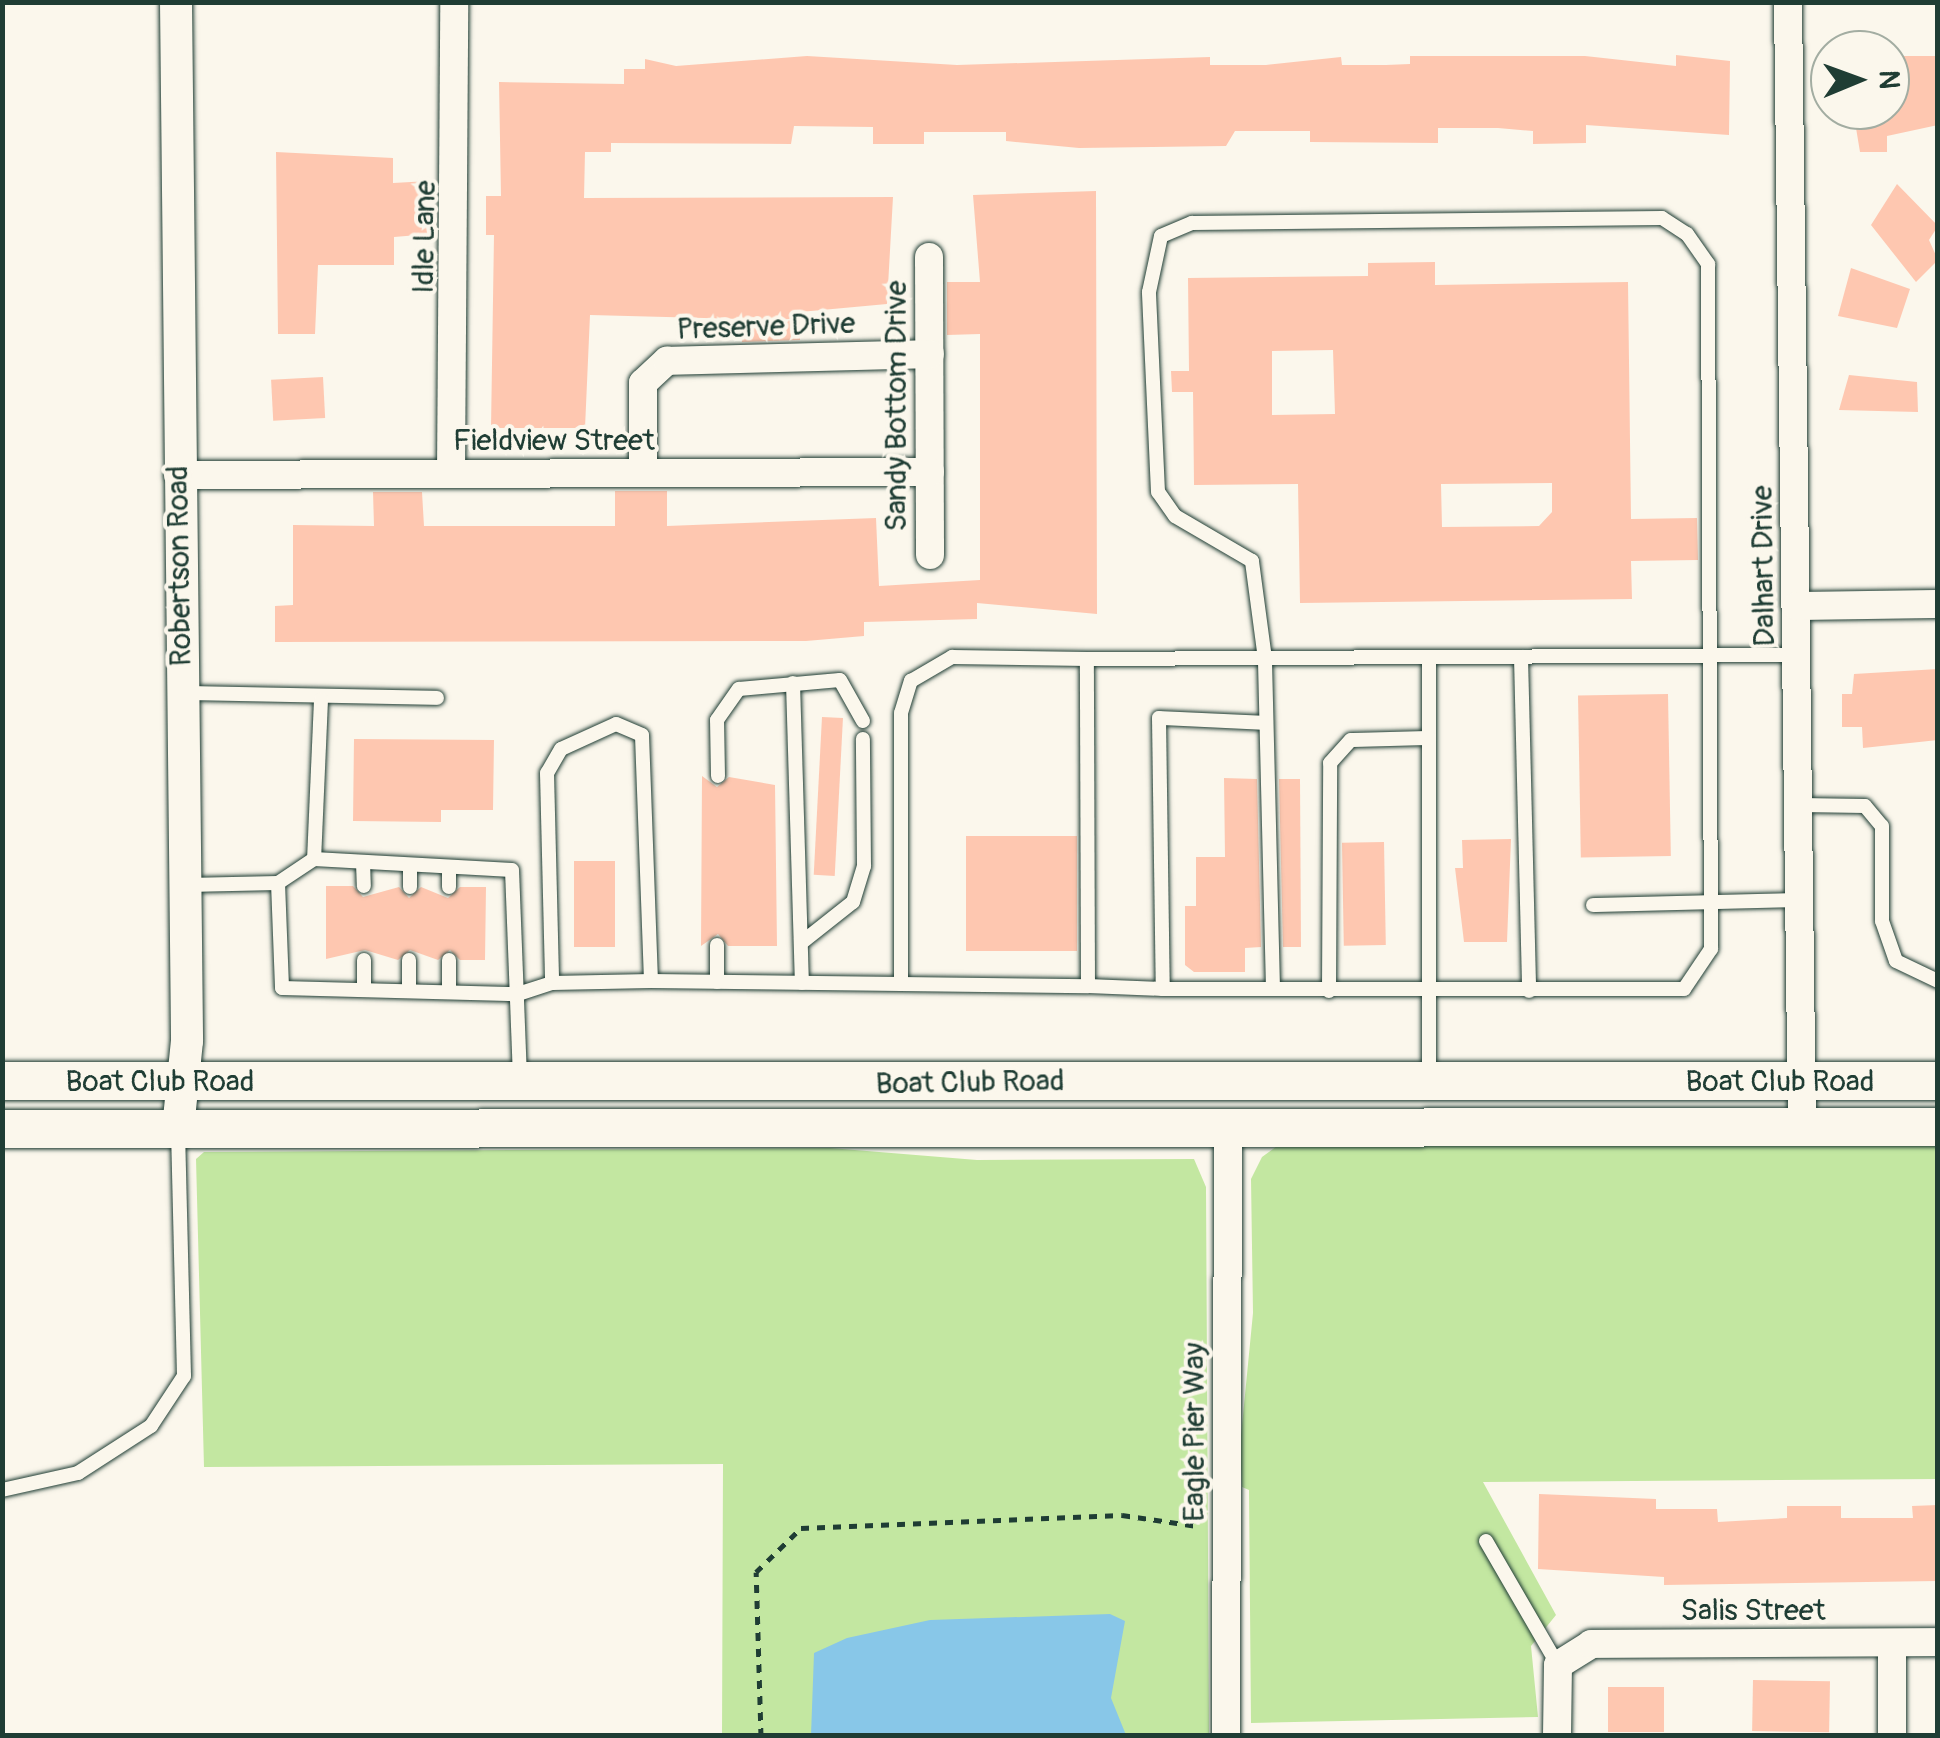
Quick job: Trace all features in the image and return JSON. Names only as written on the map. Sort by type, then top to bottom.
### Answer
[{"type":"main road","name":"Boat Club Road","points":[[2,1081],[1938,1081]]},
{"type":"main road","name":"Boat Club Road","points":[[2,1129],[1938,1127]]},
{"type":"street","name":"Robertson Road","points":[[176,2],[187,1080],[178,1128]]},
{"type":"street","name":"Idle Lane","points":[[451,474],[454,2]]},
{"type":"street","name":"Dalhart Drive","points":[[1788,2],[1802,1128]]},
{"type":"street","name":"Sandy Bottom Drive","points":[[929,258],[930,554]]},
{"type":"street","name":"Preserve Drive","points":[[643,473],[643,383],[667,361],[930,354]]},
{"type":"street","name":"Fieldview Street","points":[[178,474],[930,472]]},
{"type":"street","points":[[1797,606],[1938,604]]},
{"type":"street","name":"Eagle Pier Way","points":[[1226,1736],[1228,1128]]},
{"type":"street","name":"Salis Street","points":[[1564,1658],[1938,1642]]},
{"type":"street","points":[[1892,1643],[1892,1736]]},
{"type":"street","points":[[1557,1736],[1564,1658]]},
{"type":"lane","points":[[278,883],[282,988],[518,994],[552,982],[650,981],[1429,993],[1684,988],[1711,950],[1713,900],[1708,264],[1686,234],[1662,218],[1192,223],[1161,236],[1149,292],[1158,492],[1175,516],[1252,562],[1264,658],[1273,989]]},
{"type":"lane","points":[[900,984],[901,713],[911,682],[952,657],[1798,654]]},
{"type":"lane","points":[[1521,657],[1529,991]]},
{"type":"lane","points":[[1087,658],[1088,986]]},
{"type":"lane","points":[[1429,658],[1429,1083]]},
{"type":"lane","points":[[718,776],[725,701],[739,689],[840,680],[863,721]]},
{"type":"lane","points":[[793,683],[802,983]]},
{"type":"lane","points":[[182,692],[321,700],[437,698]]},
{"type":"lane","points":[[314,860],[321,700]]},
{"type":"lane","points":[[1163,989],[1159,718],[1266,723]]},
{"type":"lane","points":[[552,982],[548,773],[562,749],[616,724],[642,735],[646,758],[650,981]]},
{"type":"lane","points":[[1329,990],[1330,762],[1351,740],[1429,738]]},
{"type":"lane","points":[[801,943],[853,902],[864,866],[862,739]]},
{"type":"lane","points":[[1800,804],[1866,806],[1882,826],[1882,921],[1896,960],[1938,981]]},
{"type":"lane","points":[[185,885],[278,883],[314,860],[512,870],[520,1083]]},
{"type":"lane","points":[[363,862],[364,886]]},
{"type":"lane","points":[[410,864],[410,886]]},
{"type":"lane","points":[[448,887],[449,866]]},
{"type":"lane","points":[[1592,905],[1801,900]]},
{"type":"lane","points":[[717,946],[717,982]]},
{"type":"lane","points":[[364,960],[364,990]]},
{"type":"lane","points":[[408,991],[409,960]]},
{"type":"lane","points":[[449,992],[450,960]]},
{"type":"lane","points":[[2,1490],[78,1472],[151,1426],[184,1376],[178,1128]]},
{"type":"lane","points":[[1486,1542],[1564,1658]]},
{"type":"path","points":[[761,1736],[756,1572],[801,1528],[1122,1515],[1197,1526]]},
{"type":"green space","points":[[1937,1144],[1937,1479],[1483,1482],[1556,1615],[1531,1646],[1538,1717],[1251,1723],[1249,1490],[1242,1487],[1240,1446],[1253,1313],[1251,1179],[1262,1157],[1277,1146]]},
{"type":"green space","points":[[830,1148],[977,1160],[1194,1159],[1206,1187],[1209,1735],[722,1735],[723,1464],[204,1467],[196,1159],[204,1152]]},
{"type":"water","points":[[1110,1614],[1125,1621],[1111,1698],[1126,1735],[811,1735],[814,1653],[847,1638],[930,1620]]},
{"type":"building","points":[[1676,55],[1730,61],[1729,135],[1586,125],[1586,143],[1533,144],[1533,131],[1498,128],[1438,128],[1438,143],[1310,142],[1310,131],[1235,131],[1226,146],[1079,148],[1006,141],[1006,132],[924,132],[924,144],[873,144],[873,127],[794,126],[791,144],[611,143],[611,152],[585,152],[584,198],[893,197],[887,304],[800,312],[800,340],[742,342],[742,319],[590,315],[585,428],[491,428],[494,235],[486,235],[486,196],[501,196],[499,82],[624,84],[624,69],[645,69],[645,59],[676,66],[807,56],[957,65],[1210,57],[1210,65],[1266,65],[1341,57],[1342,65],[1386,65],[1410,64],[1410,56],[1585,56],[1676,66]]},
{"type":"building","points":[[1910,56],[1938,56],[1938,125],[1887,136],[1887,152],[1860,152],[1856,130],[1910,130]]},
{"type":"building","points":[[276,152],[393,158],[393,183],[429,181],[430,234],[394,237],[394,265],[318,265],[315,334],[278,334]]},
{"type":"building","points":[[1897,184],[1938,226],[1929,240],[1938,260],[1916,282],[1871,225]]},
{"type":"building","points":[[1096,191],[1097,614],[977,603],[977,619],[864,622],[864,636],[806,641],[275,642],[275,606],[293,605],[293,525],[374,526],[373,492],[422,492],[424,526],[615,526],[615,491],[667,491],[667,526],[876,518],[879,586],[980,580],[980,334],[947,335],[947,282],[980,282],[973,195]]},
{"type":"building","points":[[1435,262],[1435,285],[1628,282],[1631,519],[1697,518],[1698,560],[1631,561],[1632,599],[1300,603],[1298,484],[1194,485],[1193,392],[1172,392],[1171,371],[1189,371],[1188,278],[1368,276],[1368,263]],"holes":[[[1333,350],[1335,414],[1272,415],[1272,351]],[[1552,483],[1552,512],[1539,526],[1442,527],[1441,484]]]},
{"type":"building","points":[[1851,268],[1910,289],[1897,328],[1838,316]]},
{"type":"building","points":[[1849,375],[1917,382],[1918,412],[1839,410]]},
{"type":"building","points":[[323,377],[325,418],[273,421],[271,380]]},
{"type":"building","points":[[1938,669],[1938,740],[1863,748],[1862,727],[1842,727],[1842,694],[1852,694],[1854,674]]},
{"type":"building","points":[[1668,694],[1671,856],[1581,858],[1578,696]]},
{"type":"building","points":[[822,717],[843,718],[835,876],[814,875]]},
{"type":"building","points":[[354,739],[494,740],[493,810],[441,810],[441,822],[353,821]]},
{"type":"building","points":[[702,776],[717,787],[729,777],[775,785],[777,946],[728,946],[718,934],[701,946]]},
{"type":"building","points":[[1224,778],[1257,779],[1261,947],[1245,948],[1245,972],[1194,972],[1185,965],[1185,906],[1196,906],[1196,857],[1225,857]]},
{"type":"building","points":[[1279,779],[1300,779],[1301,947],[1283,947]]},
{"type":"building","points":[[966,836],[1077,836],[1077,951],[966,951]]},
{"type":"building","points":[[1511,839],[1507,942],[1464,942],[1455,868],[1463,868],[1462,840]]},
{"type":"building","points":[[1384,842],[1386,945],[1344,946],[1342,843]]},
{"type":"building","points":[[574,861],[615,861],[615,947],[574,947]]},
{"type":"building","points":[[326,886],[353,886],[363,897],[399,887],[409,898],[421,887],[448,898],[460,887],[486,887],[485,960],[460,960],[450,950],[438,960],[410,950],[398,960],[365,950],[326,959]]},
{"type":"building","points":[[1539,1494],[1656,1499],[1656,1509],[1717,1509],[1718,1522],[1787,1518],[1787,1506],[1841,1506],[1841,1518],[1913,1518],[1912,1506],[1938,1505],[1938,1581],[1664,1585],[1664,1577],[1538,1569]]},
{"type":"building","points":[[1753,1680],[1830,1681],[1829,1732],[1752,1731]]},
{"type":"building","points":[[1608,1687],[1664,1687],[1664,1732],[1608,1732]]}]
